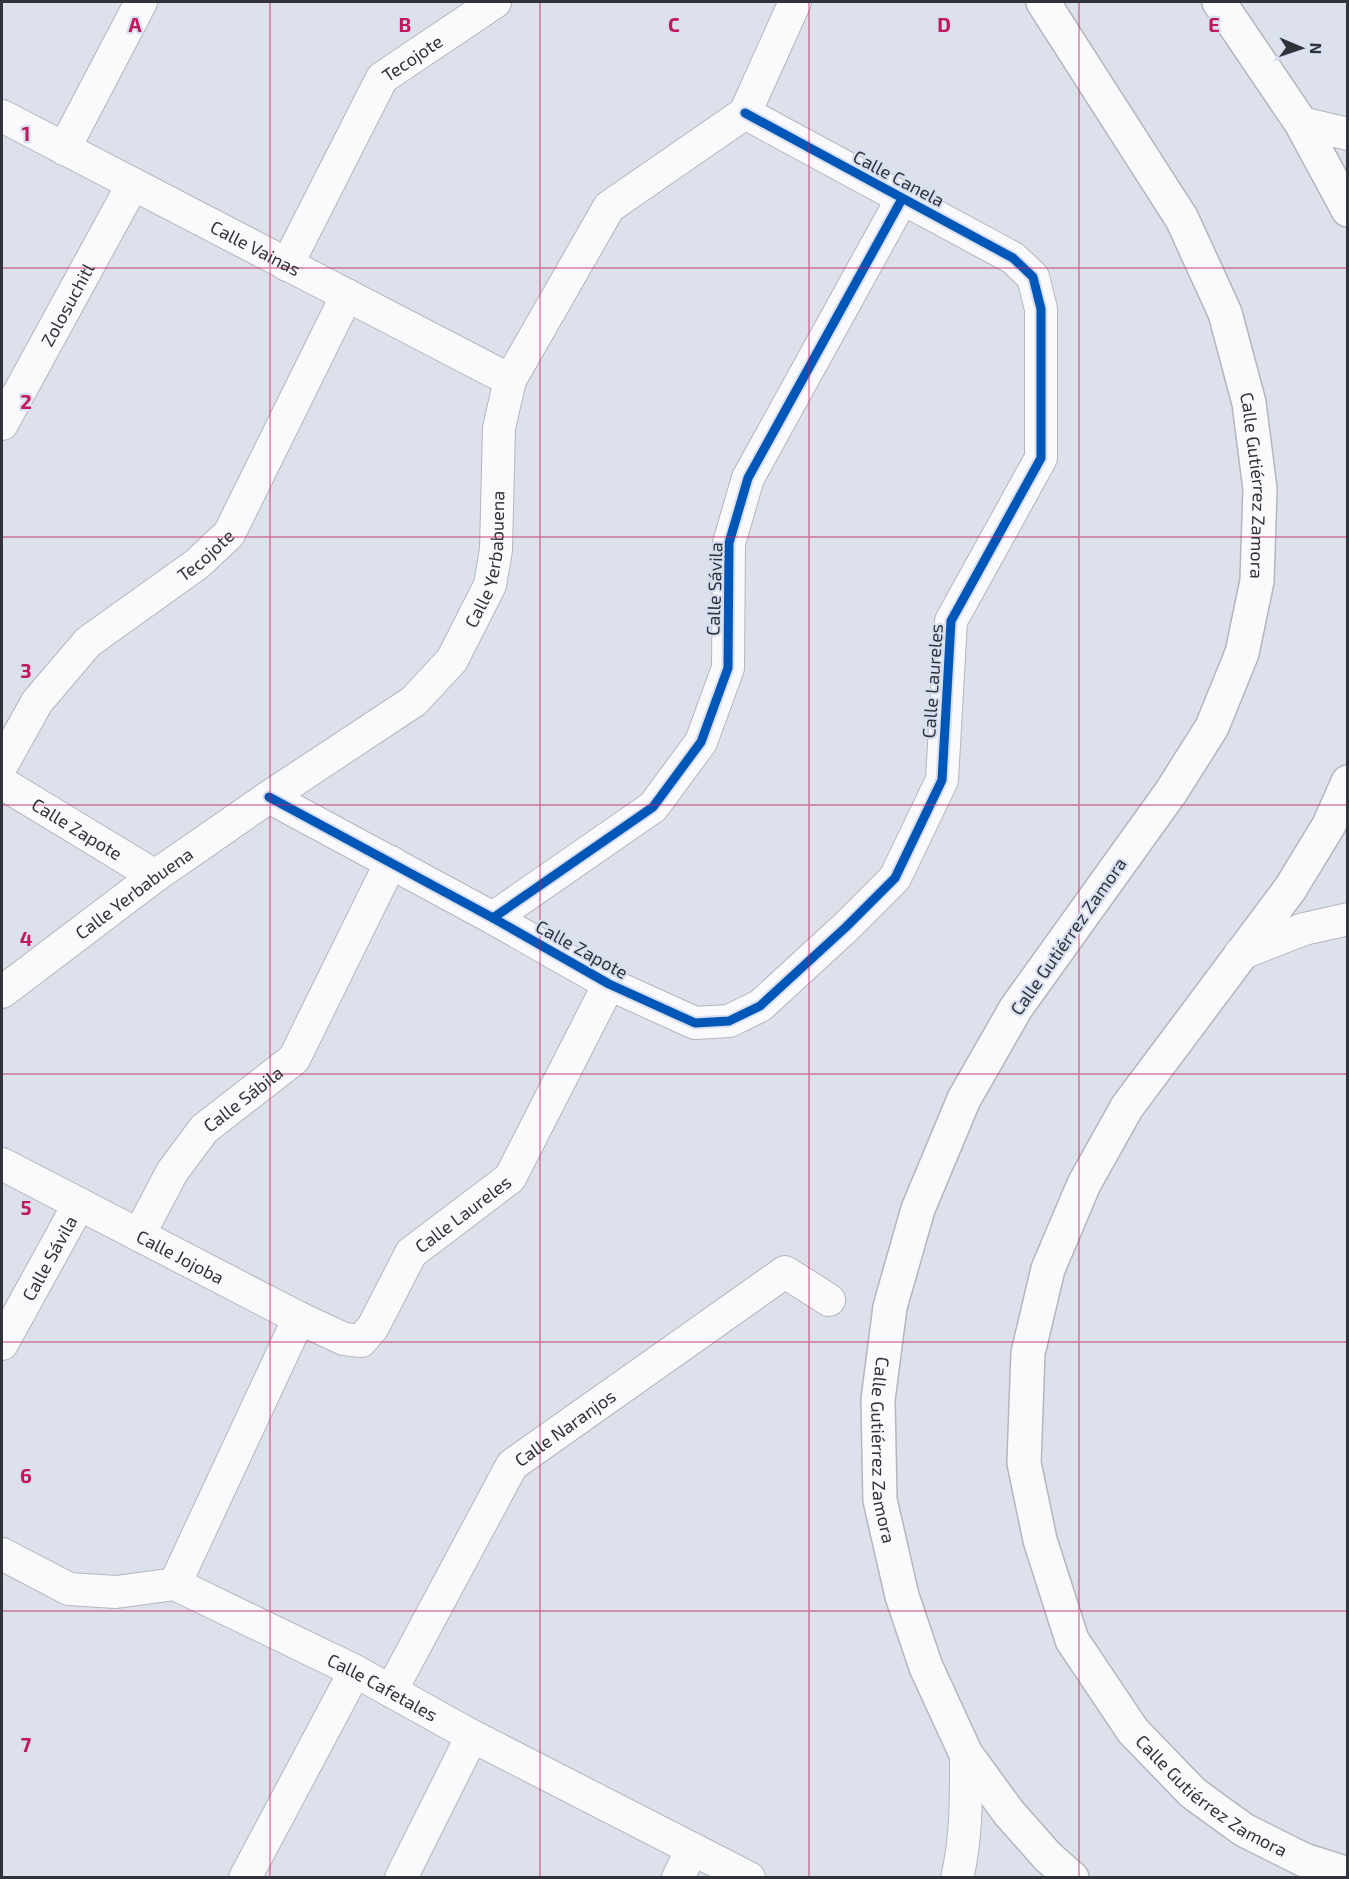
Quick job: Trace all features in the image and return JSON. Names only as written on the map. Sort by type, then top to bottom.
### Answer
[{"type":"main road","points":[[1219,2],[1302,123],[1347,210]]},
{"type":"main road","name":"Calle Gutiérrez Zamora","points":[[1048,3],[1182,219],[1225,314],[1249,403],[1260,489],[1257,581],[1242,653],[1212,727],[1171,792],[1016,1008],[964,1099],[918,1209],[890,1307],[878,1400],[880,1500],[902,1596],[926,1666],[966,1754],[1009,1813],[1048,1857],[1072,1878]]},
{"type":"main road","name":"Calle Gutiérrez Zamora","points":[[1347,782],[1329,825],[1290,889],[1128,1107],[1084,1184],[1048,1269],[1028,1353],[1024,1463],[1040,1540],[1072,1640],[1133,1731],[1193,1793],[1244,1830],[1304,1860],[1347,1874]]},
{"type":"street","points":[[64,148],[141,2]]},
{"type":"street","name":"Tecojote","points":[[287,265],[382,78],[495,2]]},
{"type":"street","points":[[745,113],[795,2]]},
{"type":"street","name":"Calle Canela","points":[[745,113],[1013,258],[1033,277]]},
{"type":"street","name":"Calle Yerbabuena","points":[[2,992],[155,876],[268,797],[414,701],[452,660],[490,585],[496,550],[499,428],[510,380],[609,207],[745,113]]},
{"type":"street","name":"Calle Vainas","points":[[2,116],[510,380]]},
{"type":"street","points":[[1302,123],[1347,134]]},
{"type":"street","name":"Zolosuchitl","points":[[2,424],[133,184]]},
{"type":"street","name":"Calle Sávila","points":[[493,918],[653,807],[701,742],[728,668],[729,543],[748,478],[902,199]]},
{"type":"street","name":"Calle Laureles","points":[[760,1006],[846,927],[895,878],[942,780],[951,621],[1041,458],[1041,309],[1033,277]]},
{"type":"street","name":"Tecojote","points":[[2,765],[37,702],[88,642],[197,564],[229,534],[347,296]]},
{"type":"street","name":"Calle Zapote","points":[[2,783],[155,876]]},
{"type":"street","name":"Calle Zapote","points":[[268,797],[391,862],[609,984],[695,1023],[729,1021],[760,1006]]},
{"type":"street","name":"Calle Sábila","points":[[139,1236],[172,1172],[204,1129],[294,1059],[391,862]]},
{"type":"street","points":[[1240,954],[1304,929],[1347,919]]},
{"type":"street","name":"Calle Laureles","points":[[361,1341],[373,1327],[411,1252],[510,1178],[609,984]]},
{"type":"street","name":"Calle Jojoba","points":[[2,1164],[299,1318],[344,1339],[361,1341]]},
{"type":"street","name":"Calle Sávila","points":[[2,1344],[79,1204]]},
{"type":"street","name":"Calle Naranjos","points":[[391,1691],[512,1465],[785,1272],[829,1300]]},
{"type":"street","points":[[2,1554],[69,1589],[116,1592],[176,1584],[299,1318]]},
{"type":"street","name":"Calle Cafetales","points":[[176,1584],[355,1671],[472,1736],[749,1878]]},
{"type":"street","points":[[245,1878],[355,1671]]},
{"type":"street","points":[[401,1878],[472,1736]]},
{"type":"street","points":[[957,1878],[964,1844],[966,1754]]},
{"type":"street","points":[[678,1878],[692,1849]]},
{"type":"cycle path","points":[[269,797],[493,918],[609,984],[695,1023],[729,1021],[760,1006],[846,927],[895,878],[942,780],[951,621],[1041,458],[1041,309],[1033,277],[1013,258],[745,113]]},
{"type":"cycle path","points":[[493,918],[653,807],[701,742],[728,668],[729,543],[748,478],[902,199]]}]
